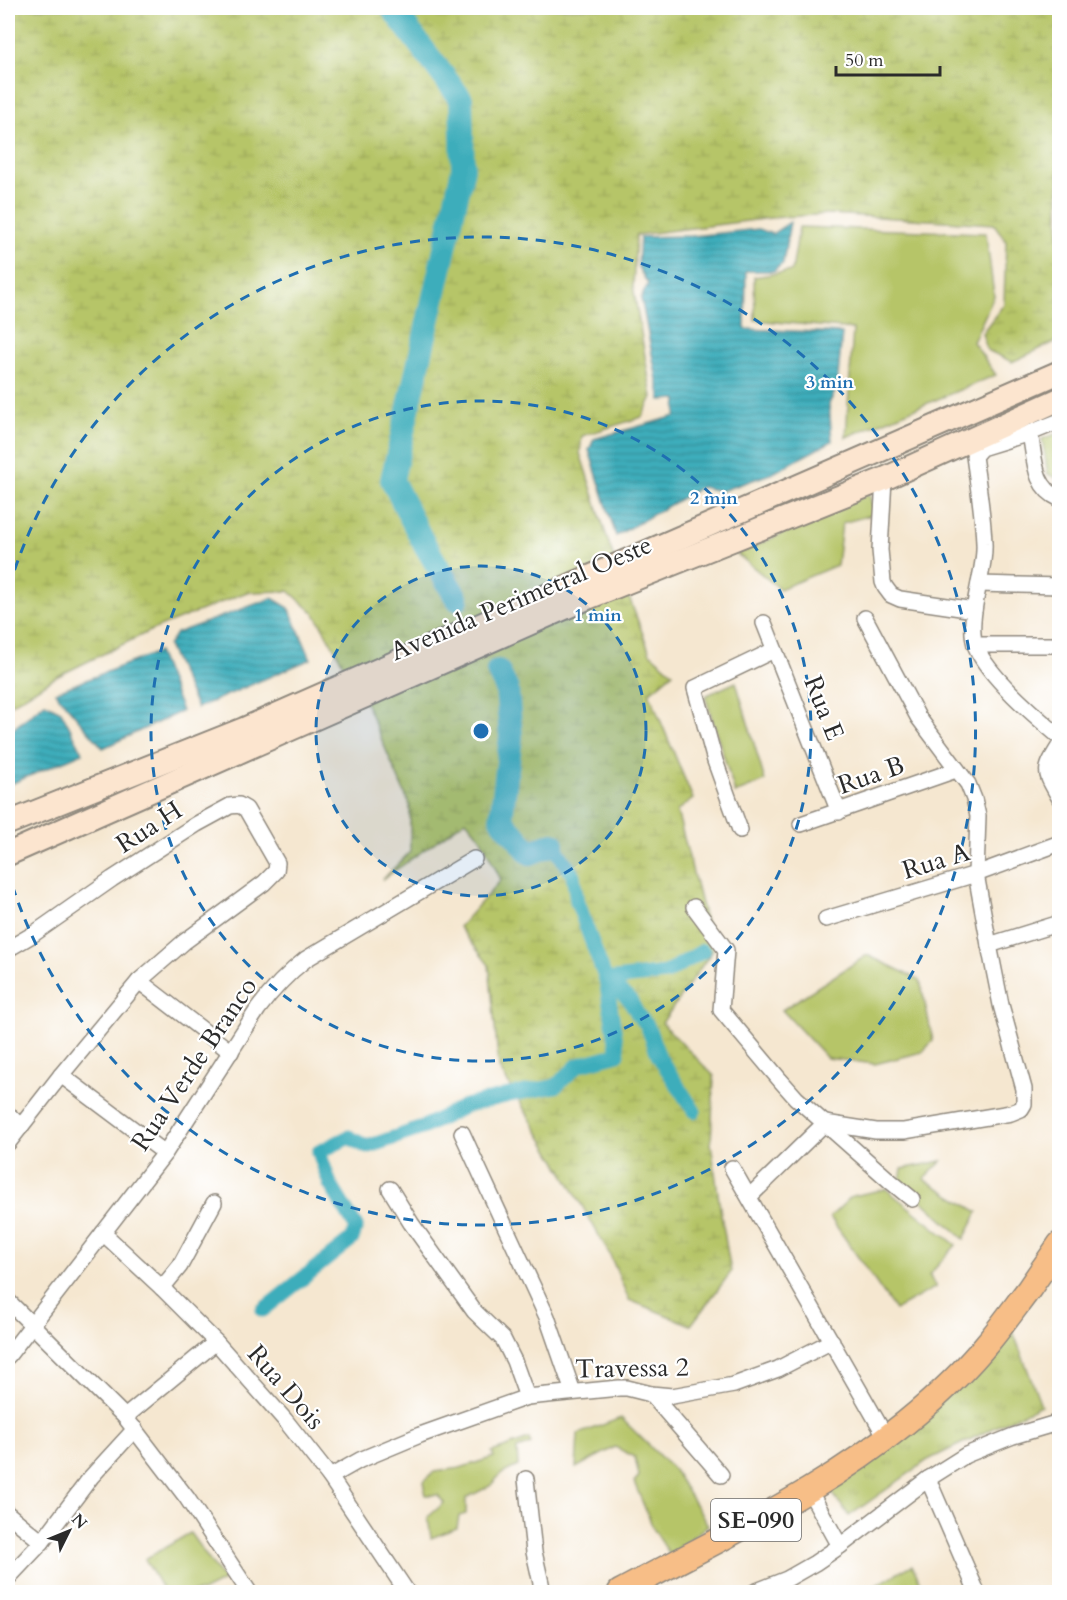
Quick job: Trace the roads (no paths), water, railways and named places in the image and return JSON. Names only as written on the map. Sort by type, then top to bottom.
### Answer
[{"type":"main road","name":"Avenida Perimetral Oeste","points":[[8,823],[244,729],[1059,372]]},
{"type":"main road","name":"Avenida Perimetral Oeste","points":[[8,854],[585,599],[884,478],[1059,399]]},
{"type":"main road","name":"SE-090","points":[[620,1593],[809,1490],[849,1465],[886,1437],[935,1398],[989,1341],[1059,1244]]},
{"type":"street","points":[[1059,421],[1030,433],[981,448],[974,456],[984,542],[973,628],[975,645],[988,666],[1035,716],[1059,737]]},
{"type":"street","points":[[1030,433],[1038,478],[1043,488],[1059,499]]},
{"type":"street","points":[[884,478],[880,550],[885,587],[891,595],[900,599],[974,610]]},
{"type":"street","points":[[979,584],[1059,586]]},
{"type":"street","points":[[825,1123],[876,1131],[904,1131],[1011,1113],[1022,1107],[1024,1100],[1024,1089],[1001,1005],[976,874],[978,816],[972,791],[918,717],[865,618]]},
{"type":"street","name":"Rua E","points":[[764,622],[839,812]]},
{"type":"street","points":[[975,645],[1059,645]]},
{"type":"street","points":[[740,830],[716,761],[695,688],[774,650]]},
{"type":"street","points":[[1059,745],[1047,771],[1059,799]]},
{"type":"street","name":"Rua B","points":[[801,824],[956,770]]},
{"type":"street","name":"Rua H","points":[[8,949],[197,824],[234,805],[242,805],[277,863],[276,871],[264,883],[184,942],[139,981]]},
{"type":"street","name":"Rua A","points":[[825,920],[976,874],[1059,843]]},
{"type":"street","name":"Rua Verde Branco","points":[[8,1356],[165,1153],[271,990],[306,959],[474,859]]},
{"type":"street","points":[[694,907],[726,950],[721,1010],[796,1098],[912,1199]]},
{"type":"street","points":[[989,945],[1059,923]]},
{"type":"street","points":[[8,1143],[139,981],[231,1052]]},
{"type":"street","points":[[61,1075],[165,1153]]},
{"type":"street","points":[[8,1114],[21,1127]]},
{"type":"street","points":[[749,1197],[825,1123]]},
{"type":"street","points":[[462,1133],[547,1317],[573,1392]]},
{"type":"street","points":[[732,1167],[886,1437]]},
{"type":"street","points":[[390,1189],[411,1223],[474,1311],[503,1340],[514,1361],[527,1397]]},
{"type":"street","points":[[162,1288],[180,1266],[214,1203]]},
{"type":"street","name":"Rua Dois","points":[[103,1233],[216,1342],[285,1420],[330,1477],[407,1593]]},
{"type":"street","points":[[8,1301],[130,1423],[192,1506],[249,1593]]},
{"type":"street","name":"Travessa 2","points":[[330,1477],[360,1460],[420,1435],[527,1397],[627,1388],[672,1396],[734,1385],[778,1369],[832,1341]]},
{"type":"street","points":[[8,1578],[42,1542],[130,1423],[216,1342]]},
{"type":"street","points":[[651,1394],[720,1475]]},
{"type":"street","points":[[753,1593],[787,1579],[840,1546],[928,1479],[966,1455],[984,1447],[1058,1427]]},
{"type":"street","points":[[526,1479],[534,1552],[543,1593]]},
{"type":"street","points":[[928,1479],[977,1593]]},
{"type":"street","points":[[809,1490],[840,1546]]},
{"type":"street","points":[[8,1514],[42,1542]]},
{"type":"water","points":[[790,222],[783,263],[774,271],[746,271],[745,329],[842,333],[837,388],[829,404],[832,441],[773,473],[721,491],[701,487],[616,536],[589,450],[594,439],[676,416],[677,399],[661,400],[641,298],[648,284],[638,267],[640,237],[692,236],[759,229],[772,234]]},
{"type":"water","points":[[272,598],[289,608],[311,659],[197,708],[168,646],[176,633]]},
{"type":"water","points":[[158,652],[182,711],[103,748],[55,692]]},
{"type":"water","points":[[45,703],[61,711],[83,753],[8,785],[8,733]]},
{"type":"waterway","points":[[392,8],[461,99],[463,169],[392,480],[422,540],[457,599]]},
{"type":"waterway","points":[[498,671],[507,689],[511,737],[501,819],[530,853],[553,844]]},
{"type":"waterway","points":[[263,1310],[352,1239],[356,1227],[330,1184],[319,1152],[349,1137],[367,1147],[422,1128],[465,1106],[556,1086],[578,1065],[618,1054],[606,980],[577,902],[573,875],[553,844]]},
{"type":"waterway","points":[[606,980],[666,973],[703,951]]},
{"type":"waterway","points":[[606,980],[630,1000],[638,1015],[647,1025],[659,1057],[694,1111]]}]
